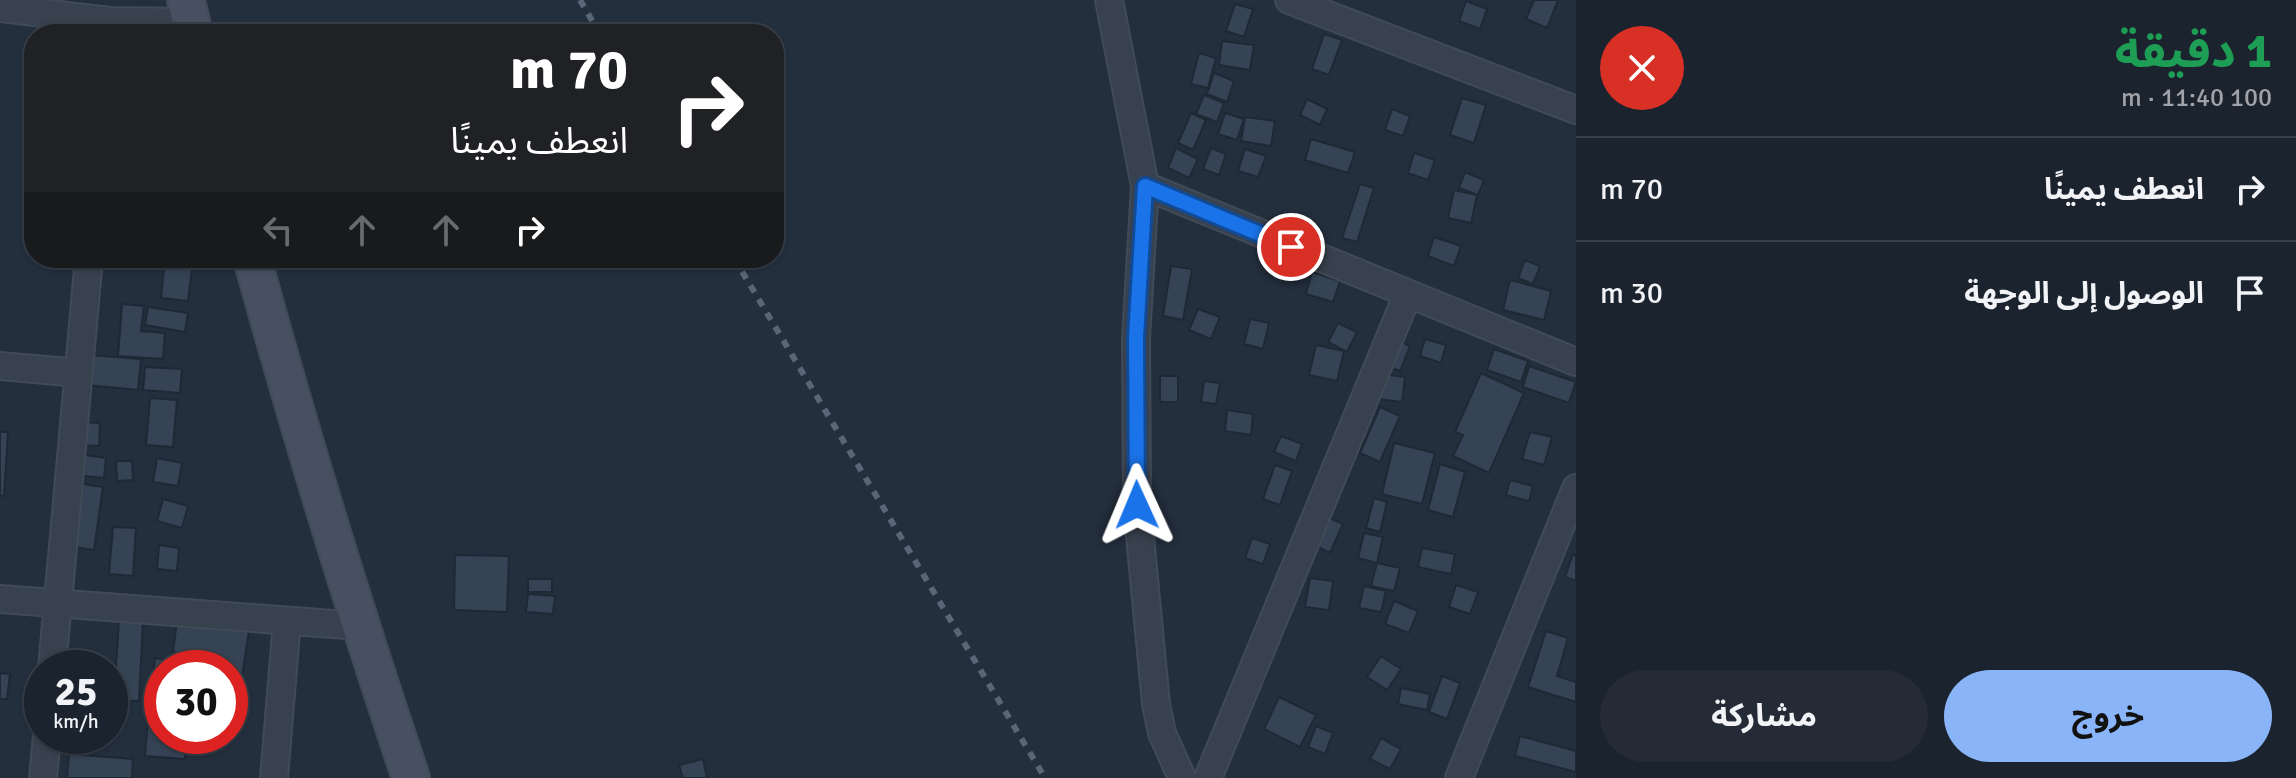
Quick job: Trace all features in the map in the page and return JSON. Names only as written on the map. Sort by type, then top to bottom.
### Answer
[{"type":"main road","points":[[255,268],[359,626],[411,778]]},
{"type":"street","points":[[1109,0],[1145,186],[1136,338],[1137,505],[1156,704],[1162,733],[1182,778]]},
{"type":"street","points":[[1289,0],[1576,110]]},
{"type":"street","points":[[0,8],[88,24]]},
{"type":"street","points":[[146,24],[191,19]]},
{"type":"street","points":[[1145,186],[1407,296],[1576,362]]},
{"type":"street","points":[[53,650],[88,268]]},
{"type":"street","points":[[1208,778],[1407,296]]},
{"type":"street","points":[[0,366],[79,373]]},
{"type":"street","points":[[1459,778],[1576,488]]},
{"type":"street","points":[[0,599],[359,626]]},
{"type":"street","points":[[274,778],[287,621]]},
{"type":"street","points":[[43,778],[45,754]]},
{"type":"building","points":[[1534,0],[1558,0],[1547,28],[1526,19]]},
{"type":"building","points":[[1466,1],[1487,9],[1480,29],[1459,21]]},
{"type":"building","points":[[1235,4],[1253,9],[1244,37],[1226,31]]},
{"type":"building","points":[[1324,34],[1342,40],[1329,75],[1312,69]]},
{"type":"building","points":[[1222,41],[1254,45],[1250,70],[1219,65]]},
{"type":"building","points":[[1199,53],[1216,58],[1208,88],[1191,84]]},
{"type":"building","points":[[1214,73],[1234,81],[1227,102],[1207,94]]},
{"type":"building","points":[[1204,95],[1224,103],[1217,122],[1196,114]]},
{"type":"building","points":[[1462,98],[1486,105],[1474,143],[1450,135]]},
{"type":"building","points":[[1307,99],[1327,109],[1320,125],[1300,115]]},
{"type":"building","points":[[1392,109],[1410,116],[1403,136],[1385,130]]},
{"type":"building","points":[[1191,113],[1206,120],[1193,150],[1178,143]]},
{"type":"building","points":[[1225,113],[1244,119],[1237,140],[1218,134]]},
{"type":"building","points":[[1245,117],[1275,121],[1271,146],[1241,141]]},
{"type":"building","points":[[1311,139],[1355,152],[1348,173],[1305,160]]},
{"type":"building","points":[[1176,148],[1198,159],[1189,178],[1168,168]]},
{"type":"building","points":[[1211,148],[1226,154],[1219,175],[1203,169]]},
{"type":"building","points":[[1245,149],[1266,156],[1258,177],[1238,171]]},
{"type":"building","points":[[1414,153],[1435,160],[1428,180],[1408,173]]},
{"type":"building","points":[[1465,172],[1484,180],[1478,195],[1459,188]]},
{"type":"building","points":[[1360,184],[1374,188],[1357,242],[1342,238]]},
{"type":"building","points":[[1454,190],[1477,195],[1471,223],[1448,218]]},
{"type":"building","points":[[1434,237],[1461,246],[1454,266],[1428,256]]},
{"type":"building","points":[[1525,260],[1540,266],[1533,284],[1518,278]]},
{"type":"building","points":[[1171,266],[1192,269],[1183,320],[1163,316]]},
{"type":"building","points":[[164,268],[192,268],[188,301],[161,298]]},
{"type":"building","points":[[1312,272],[1340,281],[1333,302],[1306,294]]},
{"type":"building","points":[[1510,280],[1551,291],[1544,320],[1503,310]]},
{"type":"building","points":[[122,304],[144,306],[141,331],[165,333],[163,359],[118,356]]},
{"type":"building","points":[[148,307],[188,313],[185,332],[145,325]]},
{"type":"building","points":[[1198,309],[1220,317],[1211,339],[1189,330]]},
{"type":"building","points":[[1250,319],[1269,323],[1263,349],[1244,344]]},
{"type":"building","points":[[1338,323],[1357,332],[1347,352],[1328,342]]},
{"type":"building","points":[[1391,338],[1410,346],[1400,371],[1381,364]]},
{"type":"building","points":[[1425,339],[1446,345],[1441,363],[1420,356]]},
{"type":"building","points":[[1316,345],[1344,351],[1337,381],[1309,375]]},
{"type":"building","points":[[1494,349],[1528,361],[1521,382],[1487,370]]},
{"type":"building","points":[[90,355],[141,359],[138,390],[87,385]]},
{"type":"building","points":[[1529,366],[1576,382],[1569,403],[1523,387]]},
{"type":"building","points":[[145,367],[182,369],[180,393],[143,390]]},
{"type":"building","points":[[1481,373],[1524,393],[1489,473],[1453,456],[1463,435],[1455,432]]},
{"type":"building","points":[[1381,374],[1405,377],[1402,402],[1378,399]]},
{"type":"building","points":[[1160,376],[1178,376],[1178,402],[1160,402]]},
{"type":"building","points":[[1204,381],[1220,383],[1216,404],[1201,402]]},
{"type":"building","points":[[150,398],[177,400],[173,447],[146,445]]},
{"type":"building","points":[[1380,407],[1400,416],[1380,462],[1360,453]]},
{"type":"building","points":[[1227,410],[1253,414],[1251,435],[1225,431]]},
{"type":"building","points":[[78,422],[100,423],[99,446],[77,445]]},
{"type":"building","points":[[0,432],[8,432],[4,496],[0,496]]},
{"type":"building","points":[[1530,432],[1552,437],[1544,465],[1522,459]]},
{"type":"building","points":[[1281,436],[1302,444],[1296,461],[1274,452]]},
{"type":"building","points":[[1394,443],[1435,453],[1422,504],[1382,494]]},
{"type":"building","points":[[77,454],[106,458],[104,478],[75,475]]},
{"type":"building","points":[[157,458],[182,463],[178,486],[153,482]]},
{"type":"building","points":[[116,461],[132,461],[133,480],[117,481]]},
{"type":"building","points":[[1440,464],[1465,472],[1453,517],[1428,510]]},
{"type":"building","points":[[1275,465],[1292,471],[1280,505],[1263,499]]},
{"type":"building","points":[[1510,480],[1533,486],[1529,501],[1506,495]]},
{"type":"building","points":[[77,483],[103,487],[94,550],[68,546]]},
{"type":"building","points":[[1374,498],[1387,502],[1380,532],[1366,528]]},
{"type":"building","points":[[163,499],[188,506],[182,528],[157,521]]},
{"type":"building","points":[[1325,516],[1343,524],[1330,553],[1312,544]]},
{"type":"building","points":[[113,527],[136,528],[133,576],[109,574]]},
{"type":"building","points":[[1364,533],[1383,537],[1377,563],[1358,558]]},
{"type":"building","points":[[1252,538],[1270,544],[1263,564],[1245,558]]},
{"type":"building","points":[[159,545],[179,548],[177,571],[157,569]]},
{"type":"building","points":[[1422,548],[1455,554],[1451,574],[1418,567]]},
{"type":"building","points":[[1573,554],[1576,556],[1576,581],[1565,577]]},
{"type":"building","points":[[455,555],[509,556],[507,612],[454,610]]},
{"type":"building","points":[[1377,563],[1400,568],[1394,591],[1371,586]]},
{"type":"building","points":[[1310,578],[1333,581],[1329,610],[1305,607]]},
{"type":"building","points":[[528,579],[552,579],[552,592],[528,592]]},
{"type":"building","points":[[1456,585],[1478,592],[1470,614],[1449,607]]},
{"type":"building","points":[[1364,586],[1386,591],[1381,612],[1359,608]]},
{"type":"building","points":[[528,594],[555,596],[553,614],[526,612]]},
{"type":"building","points":[[1394,601],[1418,611],[1409,633],[1385,624]]},
{"type":"building","points":[[119,619],[143,621],[139,701],[128,701],[128,650],[117,650]]},
{"type":"building","points":[[177,620],[249,630],[246,650],[173,650]]},
{"type":"building","points":[[1546,631],[1568,638],[1557,676],[1576,682],[1576,702],[1528,687]]},
{"type":"building","points":[[1381,656],[1401,669],[1387,690],[1367,677]]},
{"type":"building","points":[[0,673],[10,674],[7,699],[0,699]]},
{"type":"building","points":[[1442,676],[1460,683],[1447,719],[1429,712]]},
{"type":"building","points":[[1401,688],[1430,694],[1427,710],[1398,704]]},
{"type":"building","points":[[1279,697],[1316,715],[1300,747],[1264,729]]},
{"type":"building","points":[[1316,726],[1333,733],[1325,754],[1308,747]]},
{"type":"building","points":[[1520,736],[1576,751],[1576,772],[1515,756]]},
{"type":"building","points":[[1381,738],[1401,749],[1390,769],[1370,759]]},
{"type":"building","points":[[69,754],[133,759],[132,778],[67,778]]},
{"type":"building","points":[[145,754],[185,754],[185,759]]},
{"type":"building","points":[[703,759],[707,778],[683,778],[679,765]]},
{"type":"railway","points":[[580,0],[594,24]]},
{"type":"railway","points":[[740,268],[1045,778]]},
{"type":"route","points":[[1137,505],[1136,338],[1145,186],[1291,247]]}]
